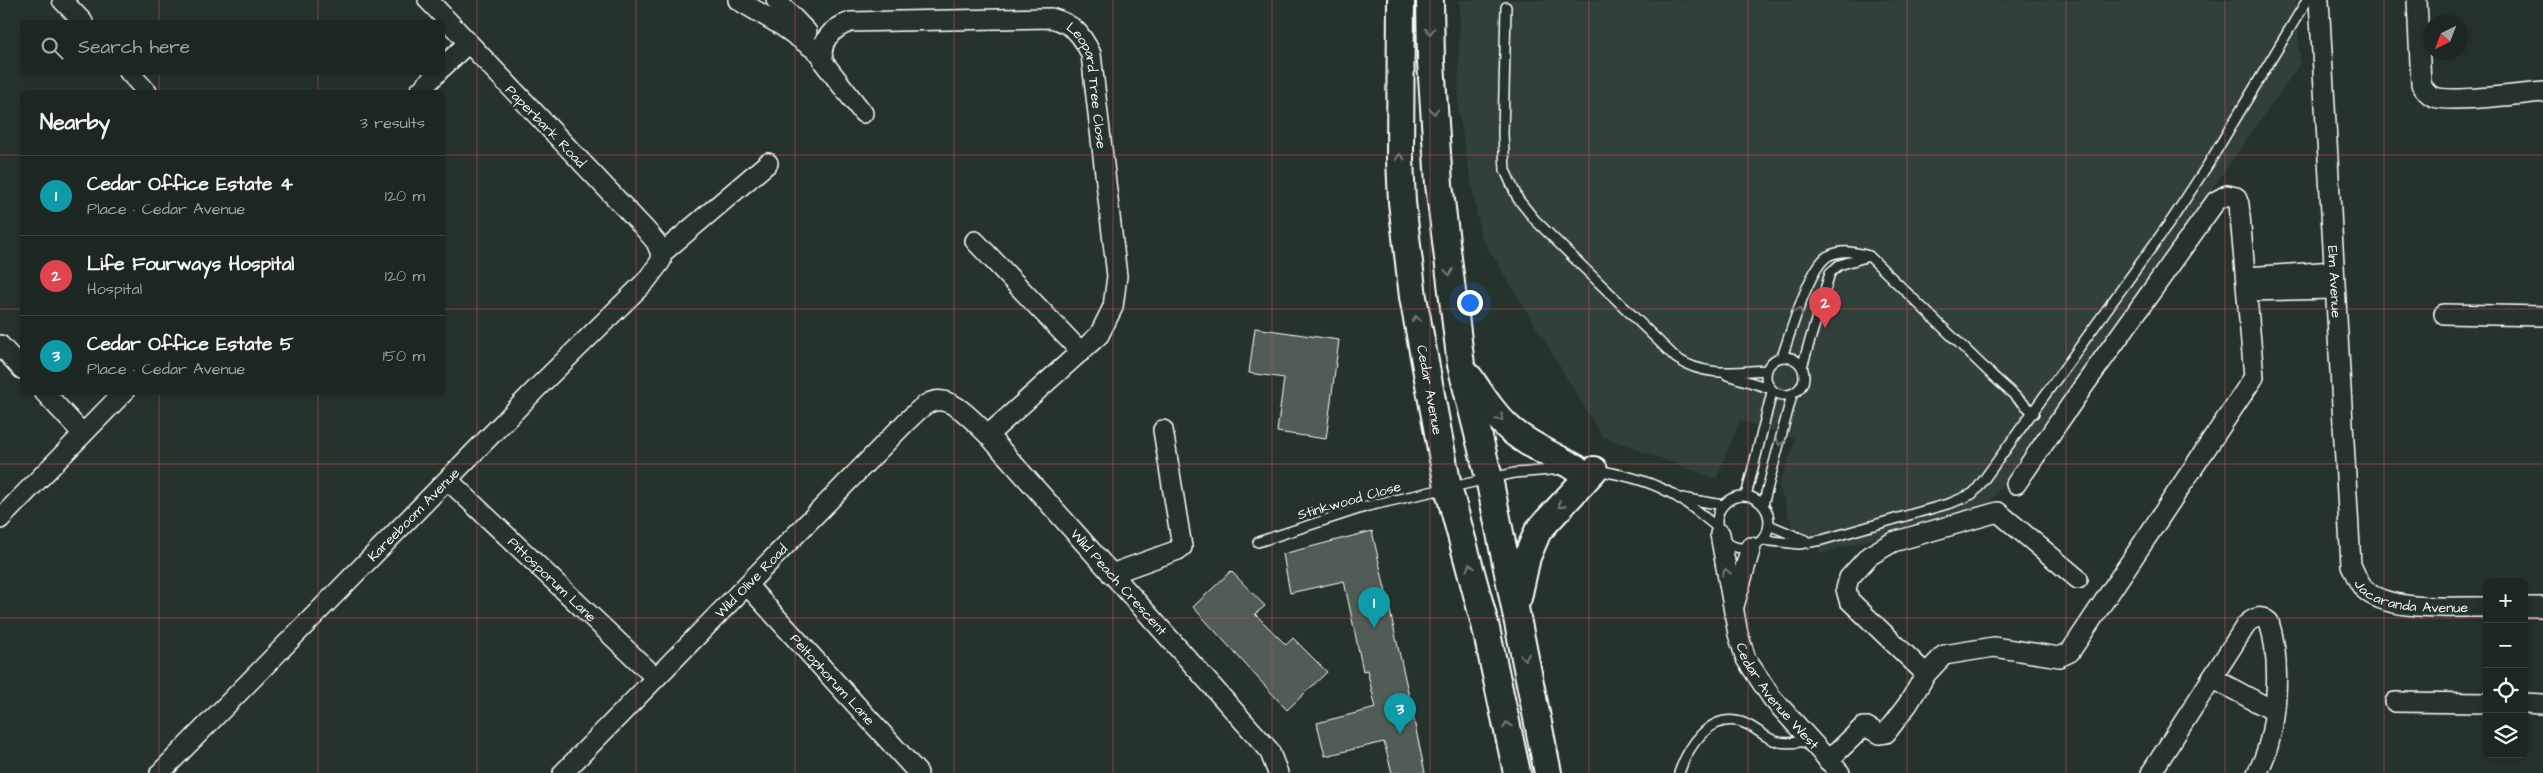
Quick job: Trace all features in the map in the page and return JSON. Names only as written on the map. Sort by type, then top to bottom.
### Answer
[{"type":"main road","name":"Cedar Avenue","points":[[1401,0],[1400,158],[1402,202],[1420,347],[1448,487],[1485,624],[1517,773]]},
{"type":"main road","points":[[1430,0],[1431,62],[1439,184],[1461,365],[1489,478],[1548,773]]},
{"type":"main road","points":[[1461,365],[1487,403],[1512,431],[1585,469],[1538,531],[1527,557],[1516,609]]},
{"type":"street","points":[[62,0],[80,20]]},
{"type":"street","name":"Paperbark Road","points":[[428,0],[467,44],[645,229],[656,242],[661,254]]},
{"type":"street","points":[[738,0],[821,50]]},
{"type":"street","points":[[776,0],[821,50],[824,63],[863,113]]},
{"type":"street","name":"Elm Avenue","points":[[2319,0],[2351,565]]},
{"type":"street","points":[[2417,0],[2419,70],[2421,84],[2429,95],[2435,98],[2453,98],[2543,92]]},
{"type":"street","name":"Leopard Tree Close","points":[[821,50],[832,32],[850,22],[1034,18],[1058,20],[1076,28],[1091,54],[1095,74],[1118,276],[1114,308],[1099,335],[988,435]]},
{"type":"street","points":[[445,65],[467,44]]},
{"type":"street","points":[[132,75],[145,90]]},
{"type":"street","points":[[421,90],[435,75]]},
{"type":"street","points":[[661,254],[768,163]]},
{"type":"street","points":[[1834,767],[1863,728],[1867,727],[1878,734],[1886,733],[1908,704],[1926,674],[1944,655],[1994,647],[2059,657],[2070,652],[2254,377],[2239,204],[2236,197],[2227,195],[2216,201],[2016,484]]},
{"type":"street","points":[[975,241],[1081,352]]},
{"type":"street","name":"Kareeboom Avenue","points":[[160,773],[541,384],[646,281],[661,261],[661,254]]},
{"type":"street","points":[[2246,284],[2334,280]]},
{"type":"street","points":[[2444,314],[2543,316]]},
{"type":"street","points":[[0,345],[20,367]]},
{"type":"street","points":[[47,395],[83,434]]},
{"type":"street","points":[[0,520],[121,395]]},
{"type":"street","name":"Wild Peach Crescent","points":[[946,401],[988,435],[1269,750],[1278,773]]},
{"type":"street","name":"Wild Olive Road","points":[[563,773],[655,677],[748,586],[920,409],[929,402],[946,401]]},
{"type":"street","points":[[1110,574],[1182,547],[1163,430]]},
{"type":"street","name":"Pittosporum Lane","points":[[448,480],[655,677]]},
{"type":"street","points":[[1926,674],[1849,600],[1846,589],[1849,578],[1869,556],[1893,542],[1998,512],[2078,579]]},
{"type":"street","name":"Cedar Avenue West","points":[[1719,531],[1741,648],[1751,667],[1772,698],[1834,767]]},
{"type":"street","name":"Cedar Avenue West","points":[[1733,609],[1756,543]]},
{"type":"street","name":"Jacaranda Avenue","points":[[2351,565],[2364,589],[2382,599],[2411,605],[2483,607]]},
{"type":"street","name":"Peltophorum Lane","points":[[748,586],[918,773]]},
{"type":"street","points":[[2528,607],[2543,608]]},
{"type":"street","points":[[2151,773],[2246,625],[2255,618],[2264,618],[2271,630],[2276,666],[2274,710],[2267,753],[2257,773]]},
{"type":"street","points":[[2212,678],[2274,710]]},
{"type":"street","points":[[2395,702],[2483,703]]},
{"type":"street","points":[[2528,703],[2543,704]]},
{"type":"lane","points":[[1679,498],[1719,531],[1733,546],[1756,543],[1790,544],[1812,542],[1943,505],[1972,494],[1985,481],[2034,413],[2209,163],[2307,0]]},
{"type":"lane","points":[[1506,7],[1505,170],[1518,200],[1535,220],[1676,358],[1699,370],[1722,373],[1766,370]]},
{"type":"lane","points":[[1782,357],[1812,276],[1821,262],[1830,255],[1848,251],[1869,256],[2034,413]]},
{"type":"lane","points":[[1722,373],[1786,396],[1792,394],[1803,383],[1802,367],[1830,273],[1839,265],[1869,256]]},
{"type":"lane","points":[[1746,496],[1771,390],[1765,376],[1766,370],[1770,364],[1782,357],[1790,358],[1802,367]]},
{"type":"lane","points":[[1763,505],[1792,394]]},
{"type":"lane","points":[[1448,487],[1514,473],[1585,469],[1636,479],[1679,498],[1723,505],[1738,496],[1746,496],[1763,505],[1769,518],[1769,525],[1796,538],[1812,542]]},
{"type":"lane","name":"Stinkwood Close","points":[[1258,542],[1368,506],[1448,487]]},
{"type":"lane","name":"Cedar Avenue West","points":[[1719,531],[1719,512],[1723,505]]},
{"type":"lane","name":"Cedar Avenue West","points":[[1756,543],[1769,525]]},
{"type":"lane","points":[[1679,773],[1684,757],[1701,734],[1722,721],[1741,722],[1776,742],[1810,741]]},
{"type":"shaded area","points":[[1460,0],[2296,0],[2300,64],[1989,504],[1820,554],[1816,539],[1792,526],[1779,485],[1796,439],[1740,420],[1716,479],[1602,436],[1481,236],[1458,109]]},
{"type":"building","points":[[1255,328],[1339,340],[1326,439],[1277,432],[1284,378],[1249,373]]},
{"type":"building","points":[[1372,531],[1425,773],[1392,773],[1384,742],[1325,756],[1317,723],[1376,708],[1367,670],[1363,671],[1344,581],[1290,593],[1283,554]]},
{"type":"building","points":[[1231,571],[1265,606],[1255,614],[1286,645],[1293,638],[1327,672],[1287,710],[1193,607]]},
{"type":"place","name":"Life Fourways Hospital","points":[[1825,328]]},
{"type":"place","name":"Cedar Office Estate 4","points":[[1374,628]]},
{"type":"place","name":"Cedar Office Estate 5","points":[[1400,734]]}]
